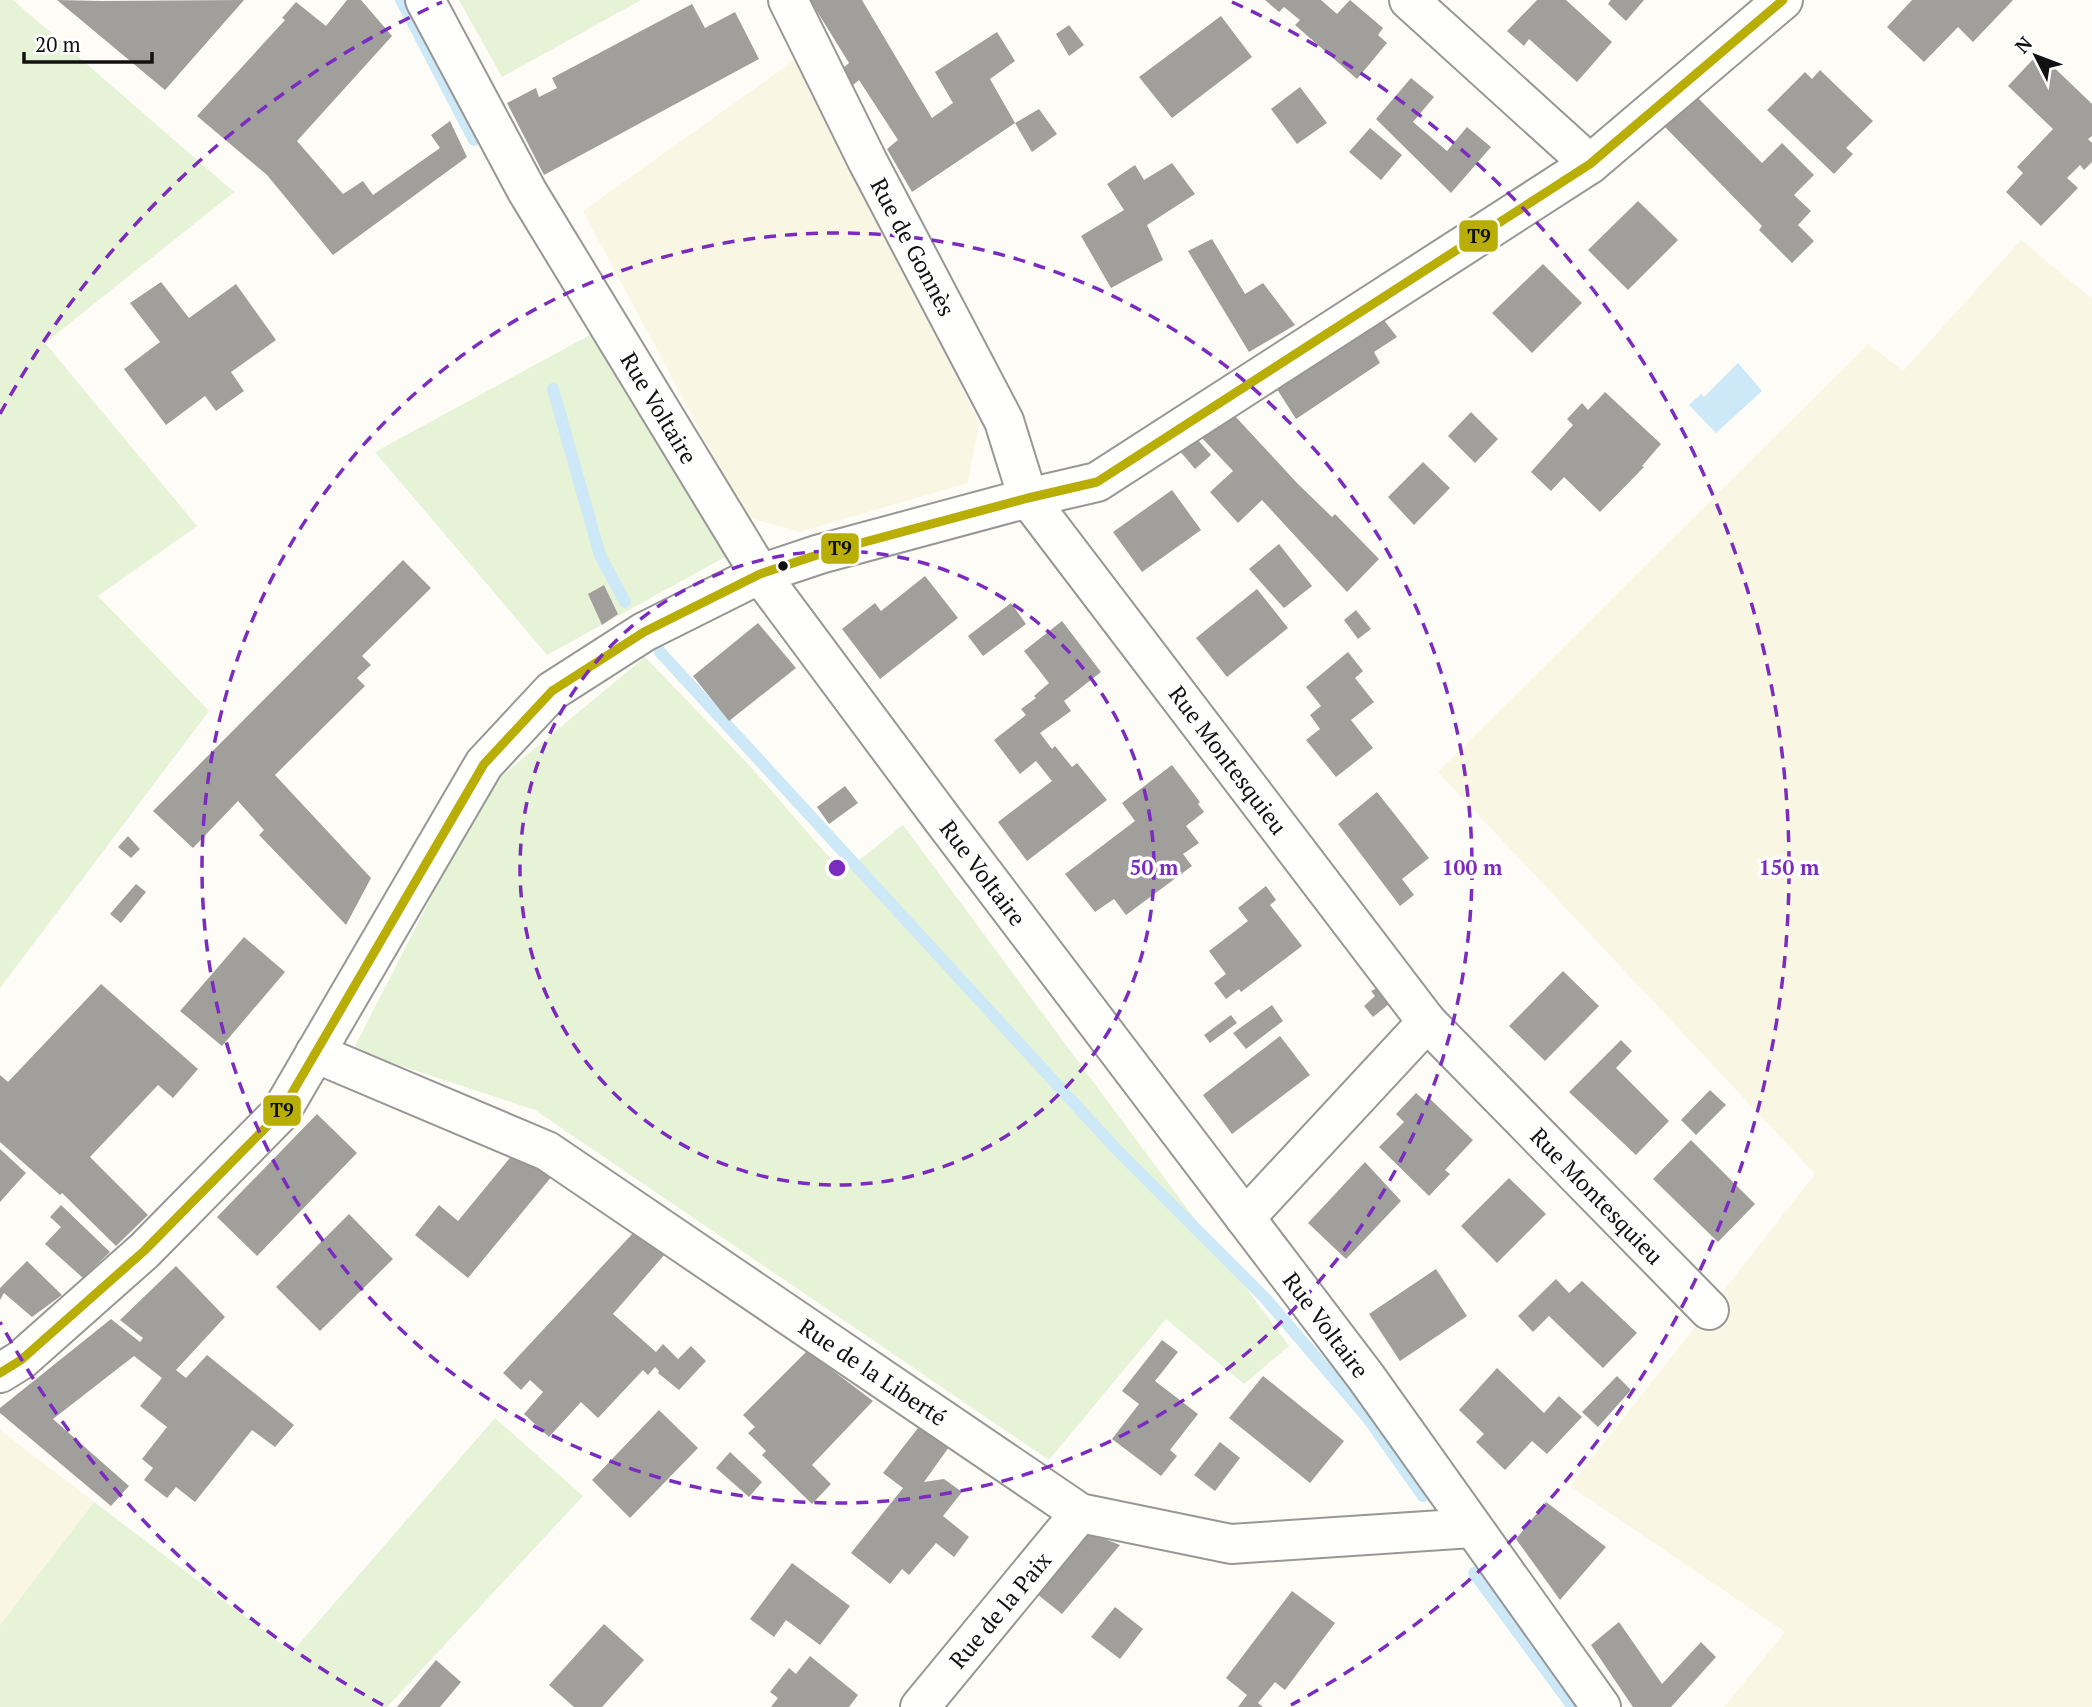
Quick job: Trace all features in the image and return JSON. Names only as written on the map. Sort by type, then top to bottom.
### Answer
[{"type":"street","name":"Rue Voltaire","points":[[425,0],[527,191],[760,574],[943,820],[1366,1377],[1601,1707]]},
{"type":"street","name":"Rue de Gonnès","points":[[788,0],[868,162],[1004,421],[1028,498]]},
{"type":"street","points":[[1409,0],[1590,164]]},
{"type":"street","points":[[0,1373],[21,1360],[144,1251],[281,1112],[484,764],[552,691],[643,632],[760,574],[820,554],[1097,482],[1590,164],[1783,0]]},
{"type":"street","name":"Rue Montesquieu","points":[[1028,498],[1427,1022],[1709,1310]]},
{"type":"street","points":[[1245,1218],[1427,1022]]},
{"type":"street","name":"Rue de la Liberté","points":[[315,1053],[547,1151],[1080,1513],[1231,1544],[1472,1528]]},
{"type":"street","name":"Rue de la Paix","points":[[920,1707],[1080,1513]]},
{"type":"shaded area","points":[[799,57],[979,422],[968,483],[799,532],[746,517],[583,211]]},
{"type":"shaded area","points":[[2021,240],[2092,299],[2092,1707],[1724,1707],[1785,1632],[1570,1486],[1815,1174],[1438,772],[1868,344],[1903,371]]},
{"type":"shaded area","points":[[0,1430],[94,1502],[0,1625]]},
{"type":"green space","points":[[0,0],[13,0],[234,192],[45,343],[197,526],[98,596],[209,711],[0,988]]},
{"type":"green space","points":[[459,0],[641,0],[502,77]]},
{"type":"green space","points":[[599,330],[727,556],[547,655],[375,452]]},
{"type":"green space","points":[[645,657],[749,765],[843,873],[903,825],[1289,1346],[1244,1384],[1166,1319],[1049,1460],[535,1110],[353,1050],[464,833],[498,779]]},
{"type":"green space","points":[[495,1418],[583,1496],[387,1707],[0,1707],[0,1625],[94,1502],[292,1652]]},
{"type":"water","points":[[1738,363],[1762,391],[1716,433],[1689,405],[1701,394],[1704,397]]},
{"type":"building","points":[[57,0],[102,1],[244,0],[165,90]]},
{"type":"building","points":[[347,0],[361,0],[392,36],[297,141],[343,194],[363,181],[373,195],[440,148],[431,135],[450,121],[467,157],[333,255],[267,175],[197,116],[285,20],[282,18],[296,2],[326,26]]},
{"type":"building","points":[[810,0],[862,0],[932,118],[953,103],[935,72],[997,32],[1015,61],[990,79],[1015,123],[912,192],[887,149],[898,140],[859,80],[853,85],[842,69],[849,63]]},
{"type":"building","points":[[1265,0],[1321,0],[1337,14],[1350,0],[1383,28],[1378,35],[1387,43],[1357,79],[1295,25],[1300,20],[1284,7],[1279,12]]},
{"type":"building","points":[[1537,0],[1566,0],[1612,42],[1577,82],[1529,39],[1524,46],[1507,31]]},
{"type":"building","points":[[1611,0],[1644,0],[1626,21],[1608,4]]},
{"type":"building","points":[[1912,0],[2013,0],[1973,42],[1958,27],[1924,62],[1887,27]]},
{"type":"building","points":[[692,4],[705,28],[735,12],[759,59],[544,175],[507,103],[536,88],[539,97],[557,88],[552,78]]},
{"type":"building","points":[[1221,16],[1252,57],[1172,118],[1139,77]]},
{"type":"building","points":[[1069,25],[1084,45],[1069,56],[1056,34]]},
{"type":"building","points":[[2039,53],[2092,104],[2092,136],[2088,139],[2092,143],[2092,162],[2084,170],[2080,165],[2067,178],[2078,188],[2041,226],[2006,192],[2023,173],[2017,167],[2053,129],[2008,86]]},
{"type":"building","points":[[1820,70],[1873,121],[1846,148],[1853,154],[1834,174],[1767,110],[1805,72],[1812,79]]},
{"type":"building","points":[[1411,78],[1434,97],[1413,122],[1447,151],[1467,127],[1491,147],[1451,193],[1376,119]]},
{"type":"building","points":[[1300,87],[1327,123],[1297,144],[1271,109]]},
{"type":"building","points":[[1698,98],[1762,163],[1782,143],[1814,175],[1794,195],[1811,211],[1798,225],[1814,241],[1792,263],[1759,230],[1762,226],[1665,127]]},
{"type":"building","points":[[1039,109],[1057,134],[1032,152],[1015,123]]},
{"type":"building","points":[[1370,128],[1402,155],[1381,180],[1349,152]]},
{"type":"building","points":[[1172,163],[1195,194],[1147,225],[1163,260],[1111,288],[1081,236],[1124,210],[1107,184],[1135,165],[1144,180]]},
{"type":"building","points":[[1638,201],[1678,240],[1628,290],[1588,250]]},
{"type":"building","points":[[1212,239],[1245,294],[1263,283],[1295,325],[1249,352],[1188,251]]},
{"type":"building","points":[[1543,264],[1582,303],[1532,353],[1492,313]]},
{"type":"building","points":[[161,282],[189,318],[236,284],[276,340],[231,372],[244,391],[216,411],[205,396],[166,425],[124,369],[160,342],[130,303]]},
{"type":"building","points":[[1380,315],[1397,337],[1374,352],[1380,363],[1296,419],[1275,386]]},
{"type":"building","points":[[1605,392],[1661,444],[1642,466],[1644,467],[1600,512],[1564,477],[1551,491],[1531,472],[1573,425],[1567,419],[1582,403],[1588,410]]},
{"type":"building","points":[[1471,412],[1498,439],[1475,463],[1448,436]]},
{"type":"building","points":[[1234,415],[1297,483],[1332,517],[1335,514],[1379,559],[1347,592],[1262,500],[1238,523],[1210,492],[1233,471],[1201,437]]},
{"type":"building","points":[[1197,439],[1211,455],[1195,469],[1179,450]]},
{"type":"building","points":[[1423,462],[1450,488],[1414,525],[1388,497]]},
{"type":"building","points":[[1172,490],[1201,530],[1142,572],[1113,532]]},
{"type":"building","points":[[1279,544],[1312,586],[1284,608],[1249,569]]},
{"type":"building","points":[[403,560],[431,588],[362,656],[371,665],[357,678],[365,686],[275,775],[371,878],[346,925],[259,835],[264,830],[238,801],[193,848],[153,811]]},
{"type":"building","points":[[925,576],[958,618],[880,679],[842,629],[875,603],[881,611]]},
{"type":"building","points":[[604,585],[618,614],[602,625],[588,594]]},
{"type":"building","points":[[1257,589],[1288,628],[1227,677],[1196,638]]},
{"type":"building","points":[[1011,603],[1026,624],[983,656],[968,636]]},
{"type":"building","points":[[1356,610],[1371,629],[1358,639],[1344,620]]},
{"type":"building","points":[[1062,621],[1101,672],[1064,701],[1071,711],[1040,733],[1052,749],[1055,746],[1072,767],[1077,763],[1107,800],[1027,861],[998,822],[1052,781],[1036,761],[1020,774],[994,740],[1026,715],[1021,709],[1036,698],[1034,696],[1049,683],[1024,651]]},
{"type":"building","points":[[758,623],[796,668],[729,721],[693,676]]},
{"type":"building","points":[[1348,652],[1363,671],[1355,678],[1374,702],[1351,720],[1373,748],[1336,777],[1306,740],[1320,729],[1310,715],[1321,706],[1306,687]]},
{"type":"building","points":[[1172,765],[1200,802],[1198,804],[1204,812],[1186,826],[1199,843],[1183,854],[1192,866],[1126,915],[1114,899],[1095,912],[1065,874],[1135,821],[1122,803]]},
{"type":"building","points":[[845,786],[858,803],[829,824],[817,807]]},
{"type":"building","points":[[1377,792],[1429,858],[1402,879],[1414,895],[1400,906],[1338,824]]},
{"type":"building","points":[[128,836],[140,849],[131,858],[118,847]]},
{"type":"building","points":[[136,884],[146,892],[121,923],[110,914]]},
{"type":"building","points":[[1266,886],[1276,900],[1270,905],[1302,946],[1241,992],[1239,989],[1226,999],[1214,983],[1226,974],[1209,951],[1248,921],[1238,908]]},
{"type":"building","points":[[244,937],[285,972],[222,1046],[180,1011]]},
{"type":"building","points":[[1563,971],[1599,1006],[1545,1061],[1509,1026]]},
{"type":"building","points":[[101,984],[198,1069],[173,1098],[158,1085],[90,1157],[148,1215],[116,1246],[62,1193],[60,1195],[0,1142],[0,1075],[8,1082]]},
{"type":"building","points":[[1377,988],[1389,1004],[1373,1017],[1364,1006],[1375,996],[1371,991]]},
{"type":"building","points":[[1272,1005],[1283,1021],[1246,1049],[1233,1033]]},
{"type":"building","points":[[1231,1015],[1237,1023],[1210,1043],[1204,1035]]},
{"type":"building","points":[[1280,1036],[1310,1075],[1232,1134],[1203,1095]]},
{"type":"building","points":[[1621,1040],[1632,1051],[1616,1068],[1669,1121],[1636,1155],[1569,1092]]},
{"type":"building","points":[[1710,1090],[1726,1105],[1696,1135],[1681,1120]]},
{"type":"building","points":[[1416,1093],[1425,1101],[1429,1098],[1473,1140],[1445,1170],[1450,1174],[1429,1196],[1379,1147],[1404,1122],[1396,1114]]},
{"type":"building","points":[[317,1114],[357,1153],[257,1256],[217,1217]]},
{"type":"building","points":[[1691,1140],[1755,1204],[1718,1242],[1653,1179]]},
{"type":"building","points":[[518,1148],[552,1176],[468,1278],[415,1235],[439,1205],[458,1221]]},
{"type":"building","points":[[0,1149],[26,1173],[0,1202]]},
{"type":"building","points":[[1365,1162],[1401,1201],[1346,1259],[1308,1223]]},
{"type":"building","points":[[1509,1178],[1546,1214],[1497,1263],[1461,1226]]},
{"type":"building","points":[[61,1205],[110,1252],[83,1278],[45,1244],[61,1227],[50,1217]]},
{"type":"building","points":[[349,1214],[393,1259],[320,1331],[276,1287]]},
{"type":"building","points":[[634,1232],[665,1254],[613,1314],[656,1352],[663,1344],[678,1359],[691,1346],[706,1361],[679,1390],[658,1373],[655,1367],[648,1375],[643,1370],[598,1418],[581,1402],[549,1437],[524,1414],[543,1392],[530,1380],[521,1390],[503,1373]]},
{"type":"building","points":[[27,1261],[62,1295],[32,1317],[4,1293],[0,1300],[0,1288]]},
{"type":"building","points":[[176,1266],[225,1317],[176,1370],[186,1378],[207,1355],[294,1425],[275,1447],[252,1430],[195,1502],[176,1487],[167,1498],[144,1480],[153,1468],[142,1459],[167,1427],[140,1406],[162,1378],[134,1356],[53,1419],[129,1486],[111,1506],[0,1413],[0,1408],[111,1319],[140,1342],[143,1338],[120,1320]]},
{"type":"building","points":[[1436,1269],[1467,1316],[1400,1361],[1369,1314]]},
{"type":"building","points":[[1556,1279],[1569,1293],[1582,1281],[1637,1333],[1603,1368],[1549,1316],[1533,1332],[1518,1316]]},
{"type":"building","points":[[1162,1340],[1178,1352],[1155,1381],[1198,1414],[1170,1450],[1177,1456],[1161,1476],[1112,1439],[1139,1404],[1122,1391]]},
{"type":"building","points":[[807,1351],[873,1401],[812,1465],[831,1484],[812,1504],[762,1455],[766,1451],[748,1433],[755,1427],[743,1415]]},
{"type":"building","points":[[1497,1368],[1544,1413],[1559,1396],[1582,1417],[1547,1454],[1532,1441],[1505,1470],[1476,1442],[1484,1434],[1459,1410]]},
{"type":"building","points":[[1263,1376],[1344,1441],[1310,1483],[1229,1418]]},
{"type":"building","points":[[1617,1376],[1631,1390],[1598,1427],[1582,1412]]},
{"type":"building","points":[[659,1410],[698,1448],[630,1518],[592,1480]]},
{"type":"building","points":[[918,1428],[949,1447],[924,1482],[944,1479],[962,1492],[943,1516],[969,1537],[954,1557],[936,1543],[909,1575],[902,1569],[890,1584],[851,1553],[903,1488],[883,1473]]},
{"type":"building","points":[[1220,1442],[1240,1458],[1215,1491],[1194,1475]]},
{"type":"building","points":[[730,1452],[762,1482],[749,1497],[716,1468]]},
{"type":"building","points":[[1546,1502],[1606,1547],[1560,1600],[1516,1539]]},
{"type":"building","points":[[1082,1530],[1120,1545],[1062,1614],[1032,1590]]},
{"type":"building","points":[[792,1563],[850,1606],[820,1645],[786,1620],[774,1637],[750,1619]]},
{"type":"building","points":[[1292,1591],[1335,1623],[1285,1690],[1275,1682],[1258,1703],[1263,1707],[1238,1707],[1247,1695],[1226,1678]]},
{"type":"building","points":[[1115,1607],[1143,1629],[1120,1659],[1091,1637]]},
{"type":"building","points":[[1619,1622],[1662,1684],[1701,1642],[1716,1657],[1671,1707],[1633,1707],[1591,1645]]},
{"type":"building","points":[[604,1624],[644,1660],[602,1707],[574,1707],[549,1685]]},
{"type":"building","points":[[810,1656],[858,1695],[849,1707],[771,1707],[778,1698],[770,1692],[789,1668],[796,1674]]},
{"type":"building","points":[[436,1660],[461,1682],[440,1707],[397,1707]]},
{"type":"waterway","points":[[401,0],[474,140]]},
{"type":"waterway","points":[[553,389],[600,555],[625,602]]},
{"type":"waterway","points":[[660,652],[1117,1150],[1265,1298],[1367,1417],[1423,1496]]},
{"type":"waterway","points":[[1474,1573],[1573,1707]]},
{"type":"transit line","name":"T9","points":[[0,1373],[21,1360],[144,1251],[281,1112],[484,764],[552,691],[644,632],[760,574],[820,554],[1097,482],[1590,164],[1783,0]]}]
